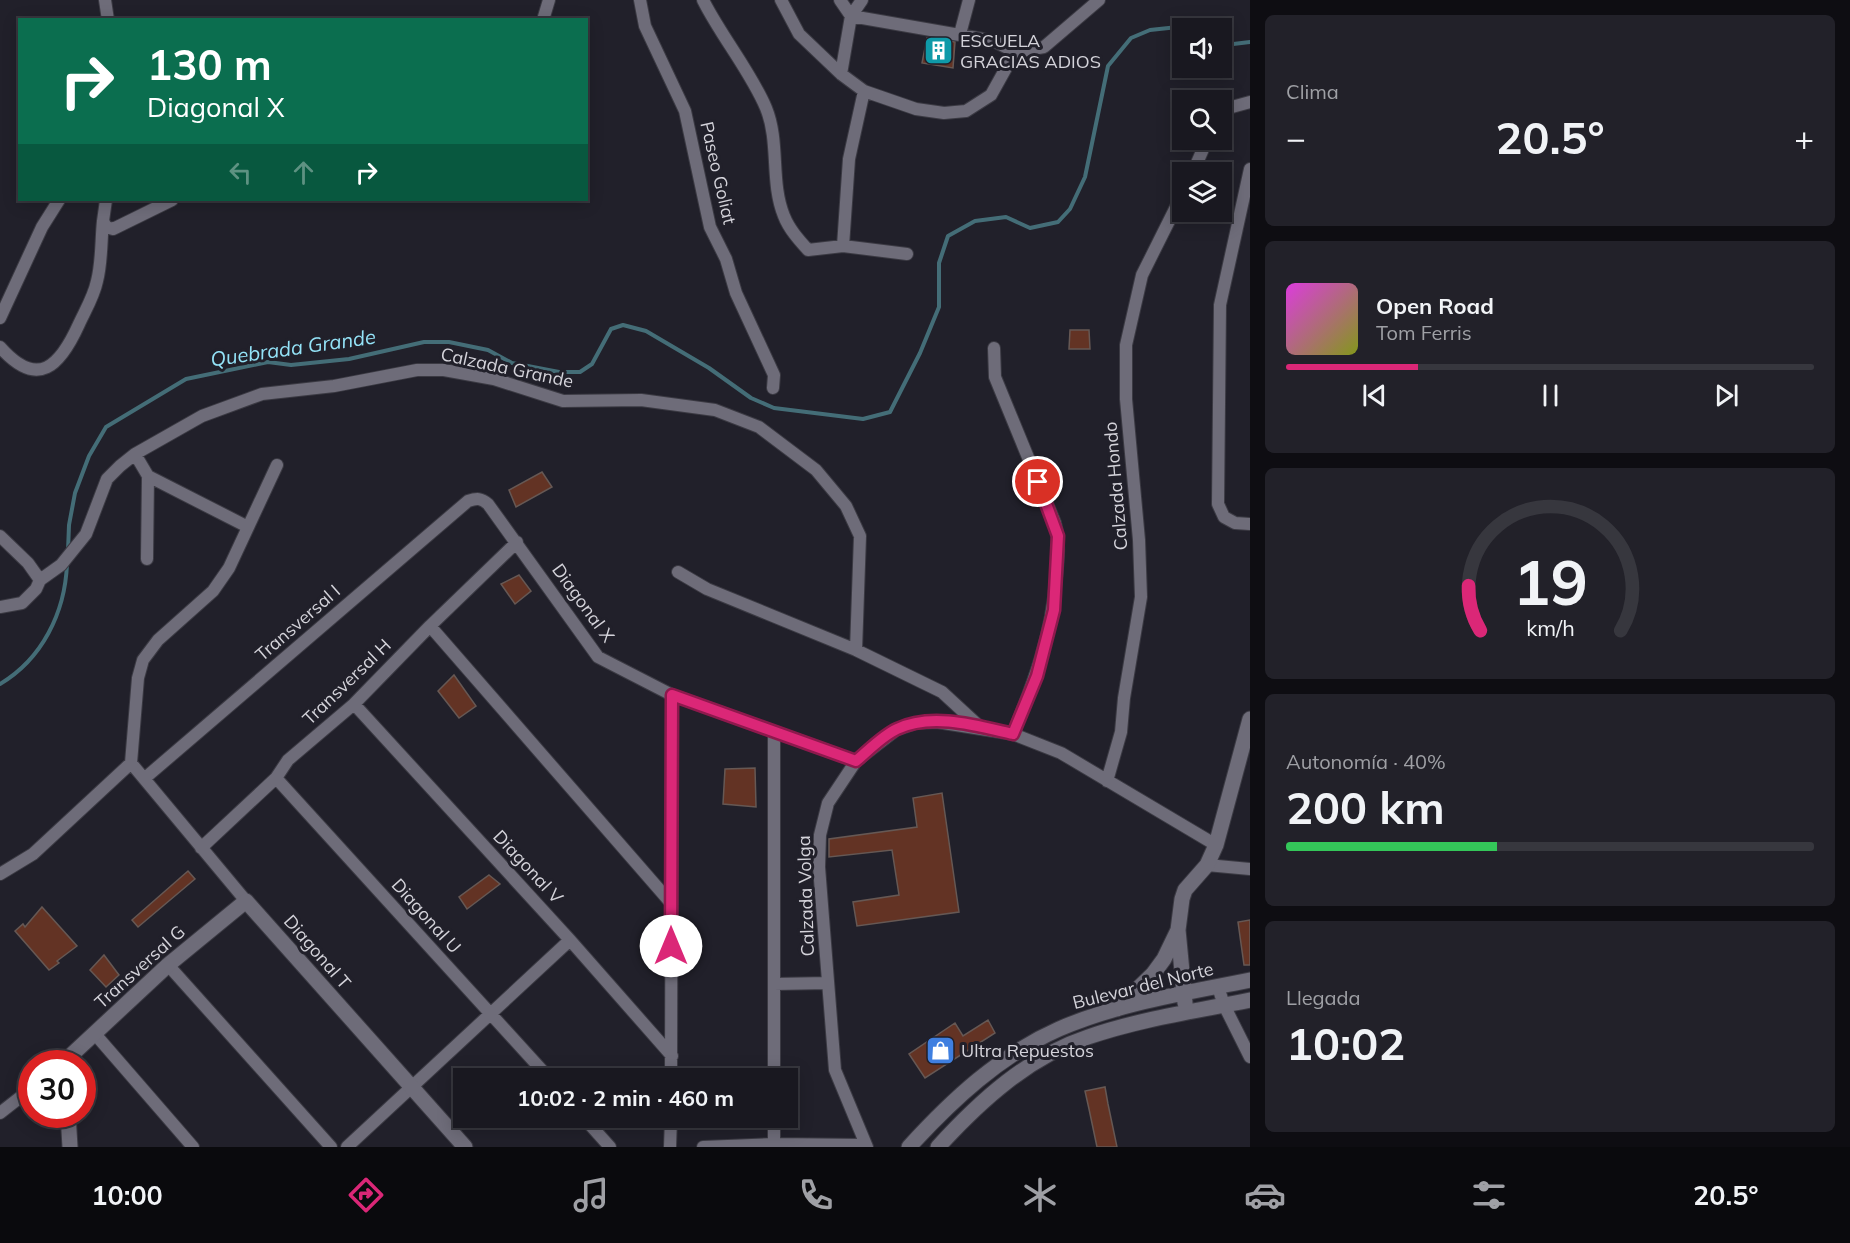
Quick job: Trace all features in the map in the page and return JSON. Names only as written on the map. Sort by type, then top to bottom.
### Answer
[{"type":"street","points":[[105,0],[108,18]]},
{"type":"street","points":[[544,18],[549,0]]},
{"type":"street","name":"Paseo Goliat","points":[[640,0],[645,26],[685,111],[710,227],[726,259],[736,294],[774,375],[773,388]]},
{"type":"street","points":[[703,0],[766,107],[773,132],[776,176],[783,216],[808,250],[843,246],[907,254]]},
{"type":"street","points":[[781,0],[799,34],[841,74],[864,91],[916,109],[944,113],[966,111],[991,95],[1015,52]]},
{"type":"street","points":[[840,0],[851,16],[994,41],[1015,52],[1044,47],[1099,0]]},
{"type":"street","points":[[841,74],[851,16],[862,0]]},
{"type":"street","points":[[960,34],[969,0]]},
{"type":"street","points":[[843,246],[849,159],[864,91]]},
{"type":"street","points":[[1232,107],[1250,102]]},
{"type":"street","points":[[1250,169],[1220,305],[1218,504],[1224,517],[1235,523],[1250,524]]},
{"type":"street","points":[[0,318],[42,227],[58,201]]},
{"type":"street","points":[[0,347],[14,363],[35,370],[47,369],[67,351],[97,281],[106,201]]},
{"type":"street","points":[[103,221],[106,227],[113,229],[170,201]]},
{"type":"street","name":"Calzada Hondo","points":[[1107,781],[1121,732],[1124,698],[1141,591],[1126,399],[1126,345],[1142,275],[1172,215]]},
{"type":"street","points":[[994,348],[995,377],[1055,523],[1058,545],[1051,624],[1037,676],[1013,734]]},
{"type":"street","name":"Calzada Grande","points":[[0,607],[22,603],[36,590],[40,580],[61,565],[86,534],[107,479],[135,454],[202,416],[262,394],[334,386],[417,370],[444,370],[494,379],[563,401],[642,400],[715,410],[759,427],[816,470],[846,506],[860,536],[856,650]]},
{"type":"street","points":[[135,454],[148,476],[147,559]]},
{"type":"street","points":[[0,874],[33,854],[131,763],[138,678],[143,660],[158,640],[213,591],[229,568],[277,465]]},
{"type":"street","points":[[148,476],[248,527]]},
{"type":"street","name":"Diagonal X","points":[[475,499],[482,499],[488,504],[598,657],[672,695],[856,761]]},
{"type":"street","name":"Transversal I","points":[[145,778],[468,501],[475,499]]},
{"type":"street","points":[[0,537],[28,563],[40,580]]},
{"type":"street","name":"Transversal H","points":[[201,848],[276,778],[288,760],[354,704],[517,542]]},
{"type":"street","points":[[678,572],[707,589],[856,650],[942,692],[980,727]]},
{"type":"street","points":[[430,626],[671,903]]},
{"type":"street","points":[[671,1068],[672,695]]},
{"type":"street","name":"Diagonal V","points":[[354,704],[570,940],[672,1056]]},
{"type":"street","points":[[1187,1012],[1178,930],[1185,890],[1207,865],[1216,845],[1250,719]]},
{"type":"street","name":"Calzada Volga","points":[[866,1146],[835,1070],[820,835],[828,803],[856,761],[896,730],[916,723],[937,722],[1013,734],[1061,753],[1216,845]]},
{"type":"street","points":[[774,733],[774,1068]]},
{"type":"street","name":"Diagonal T","points":[[131,763],[246,901],[465,1147]]},
{"type":"street","name":"Diagonal U","points":[[276,778],[540,1068]]},
{"type":"street","points":[[1207,865],[1250,869]]},
{"type":"street","name":"Transversal G","points":[[77,1050],[168,965],[246,901]]},
{"type":"street","points":[[1117,1009],[1153,974],[1164,959],[1178,930]]},
{"type":"street","points":[[347,1147],[492,1015],[570,940]]},
{"type":"street","points":[[168,965],[331,1147]]},
{"type":"street","name":"Bulevar del Norte","points":[[909,1147],[947,1105],[1002,1062],[1056,1030],[1117,1009],[1250,981]]},
{"type":"street","points":[[774,984],[828,983]]},
{"type":"street","points":[[1218,987],[1224,1005],[1250,1057]]},
{"type":"street","name":"Bulevar del Norte","points":[[938,1147],[966,1116],[1017,1073],[1064,1046],[1089,1036],[1187,1012],[1250,1000]]},
{"type":"street","points":[[95,1034],[193,1147]]},
{"type":"street","points":[[0,1113],[18,1099]]},
{"type":"street","points":[[69,1128],[70,1147]]},
{"type":"street","points":[[593,1128],[610,1147]]},
{"type":"street","points":[[670,1147],[671,1128]]},
{"type":"street","points":[[774,1128],[774,1144]]},
{"type":"street","points":[[703,1147],[774,1144],[866,1146]]},
{"type":"building","name":"ESCUELA GRACIAS ADIOS","points":[[927,38],[955,42],[953,68],[922,63]]},
{"type":"building","points":[[1070,330],[1089,330],[1090,349],[1069,349]]},
{"type":"building","points":[[542,472],[552,487],[516,507],[509,490]]},
{"type":"building","points":[[519,575],[531,591],[515,604],[501,584]]},
{"type":"building","points":[[454,675],[476,706],[459,718],[438,691]]},
{"type":"building","points":[[755,768],[756,807],[723,804],[725,769]]},
{"type":"building","points":[[942,793],[959,912],[857,926],[853,902],[899,895],[892,850],[829,857],[829,839],[917,827],[913,798]]},
{"type":"building","points":[[188,871],[195,879],[138,927],[132,920]]},
{"type":"building","points":[[489,875],[500,884],[467,909],[459,897]]},
{"type":"building","points":[[42,907],[77,946],[49,970],[15,931],[23,924],[25,927]]},
{"type":"building","points":[[1250,920],[1250,965],[1244,965],[1238,922]]},
{"type":"building","points":[[104,955],[119,975],[106,987],[90,970]]},
{"type":"building","name":"Ultra Repuestos","points":[[988,1020],[995,1033],[925,1078],[909,1054],[955,1023],[963,1036]]},
{"type":"building","points":[[1105,1087],[1117,1147],[1097,1147],[1085,1091]]},
{"type":"waterway","name":"Quebrada Grande","points":[[68,551],[69,525],[75,493],[89,456],[106,427],[186,379],[268,362],[291,365],[349,359],[424,342],[449,342],[488,350],[512,363],[559,372],[580,372],[592,364],[611,329],[623,325],[646,331],[709,368],[751,398],[774,408],[863,419],[890,412],[920,353],[939,307],[939,263],[948,236],[975,221],[1006,217],[1030,228],[1058,222],[1070,209],[1085,177],[1108,66],[1131,38],[1150,30],[1172,28]]},
{"type":"waterway","name":"Quebrada Grande","points":[[1232,44],[1250,42]]},
{"type":"waterway","name":"Quebrada Grande","points":[[0,684],[28,662],[48,633],[62,600],[67,564]]},
{"type":"place","name":"ESCUELA GRACIAS ADIOS","points":[[939,51]]},
{"type":"place","name":"Ultra Repuestos","points":[[940,1051]]},
{"type":"route","points":[[671,946],[672,695],[856,761],[896,730],[916,723],[937,722],[1013,734],[1037,676],[1054,610],[1058,536],[1038,482]]}]
